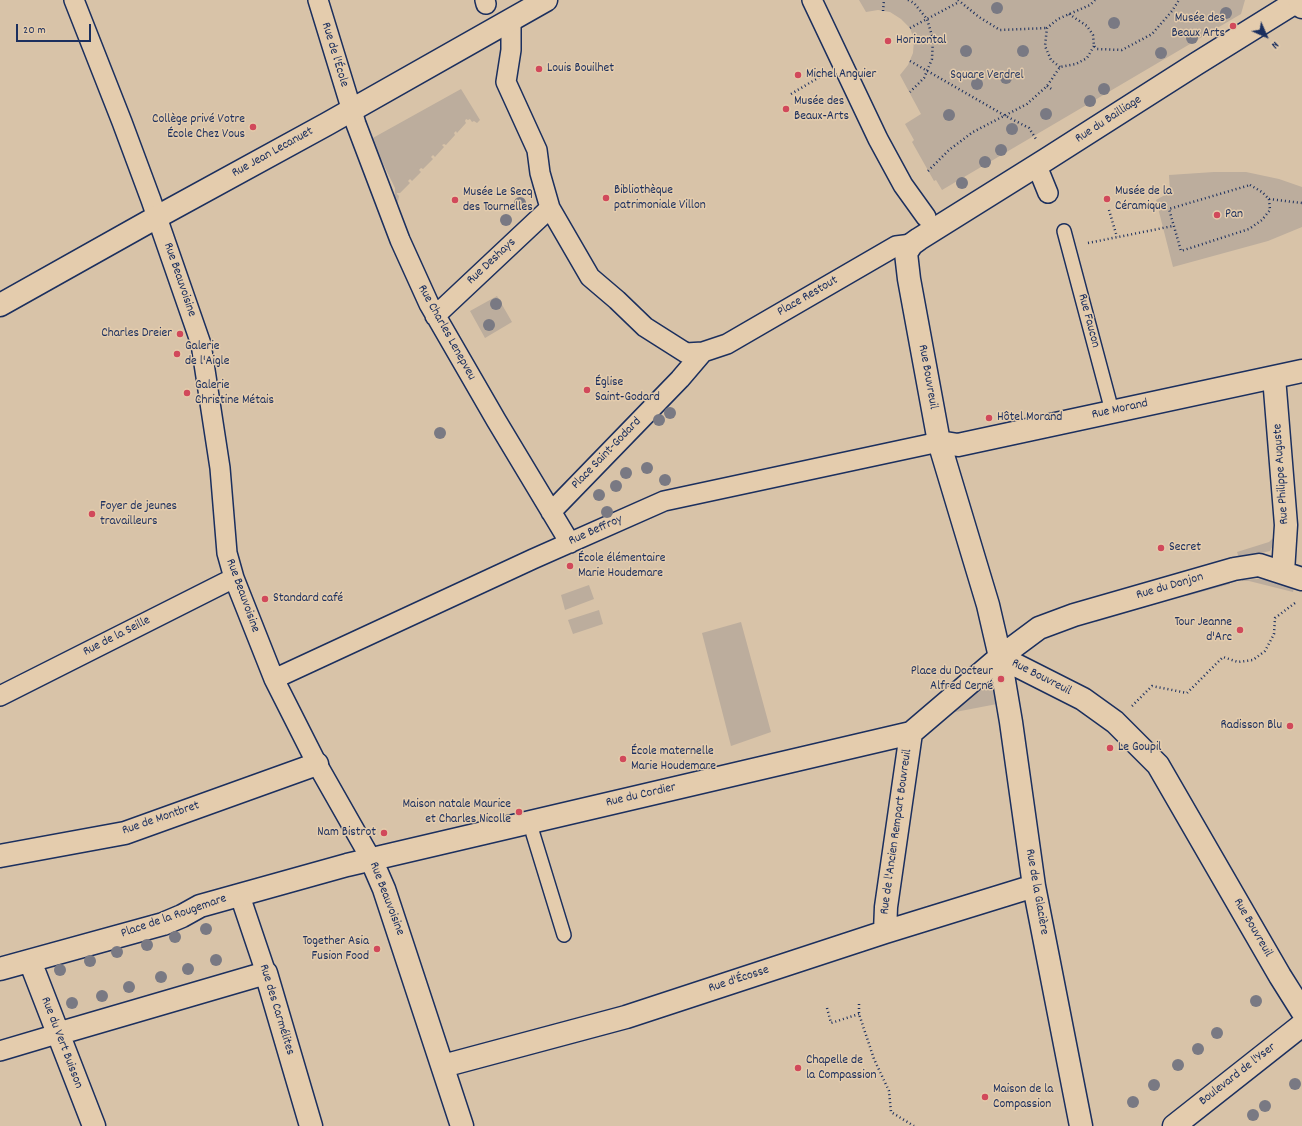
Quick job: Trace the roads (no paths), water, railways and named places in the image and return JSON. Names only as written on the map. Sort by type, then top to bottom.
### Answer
[{"type":"street","name":"Rue Beauvoisine","points":[[74,0],[122,122],[201,344],[220,468],[226,553],[234,578],[270,671],[317,764],[372,859],[384,889],[462,1126]]},
{"type":"street","name":"Rue de l'École","points":[[318,0],[351,109]]},
{"type":"street","name":"Rue Jean Lecanuet","points":[[0,305],[320,128],[514,12],[546,0]]},
{"type":"street","points":[[812,0],[882,146],[903,185],[926,217]]},
{"type":"street","points":[[1299,0],[1302,7]]},
{"type":"street","name":"Rue du Bailliage","points":[[915,241],[1042,163],[1189,68],[1299,0]]},
{"type":"street","points":[[514,12],[511,50],[506,82],[537,150],[540,173],[550,208],[590,277],[645,327],[695,352]]},
{"type":"street","name":"Rue Charles Lenepveu","points":[[351,109],[400,240],[435,316],[570,542]]},
{"type":"street","points":[[1042,163],[1048,193]]},
{"type":"street","name":"Rue Deshays","points":[[435,316],[550,208]]},
{"type":"street","name":"Place Restout","points":[[695,352],[727,344],[896,246],[915,241]]},
{"type":"street","name":"Rue Bouvreuil","points":[[915,241],[906,253],[909,279],[939,442],[988,605],[1000,656],[1083,700],[1116,722],[1158,765],[1280,976],[1302,1011]]},
{"type":"street","name":"Place Saint-Godard","points":[[551,512],[680,379],[695,352]]},
{"type":"street","name":"Rue Morand","points":[[939,442],[958,445],[1302,371]]},
{"type":"street","name":"Rue Philippe Auguste","points":[[1274,377],[1286,525],[1292,575]]},
{"type":"street","name":"Rue Beffroy","points":[[270,671],[664,501],[939,442]]},
{"type":"street","name":"Rue du Donjon","points":[[1000,656],[1039,628],[1074,615],[1234,569],[1259,565],[1292,575]]},
{"type":"street","name":"Rue de la Seille","points":[[0,696],[234,578]]},
{"type":"street","points":[[911,733],[1000,656]]},
{"type":"street","name":"Rue de la Glacière","points":[[1000,656],[1011,722],[1034,886],[1080,1126]]},
{"type":"street","name":"Rue du Cordier","points":[[372,859],[911,733]]},
{"type":"street","name":"Rue de l'Ancien Rempart Bouvreuil","points":[[885,932],[886,907],[911,733]]},
{"type":"street","name":"Rue de Montbret","points":[[0,856],[125,833],[317,764]]},
{"type":"street","name":"Place de la Rougemare","points":[[0,969],[163,924],[200,906],[372,859]]},
{"type":"street","name":"Rue d'Écosse","points":[[443,1066],[626,1017],[885,932],[1034,886]]},
{"type":"street","name":"Rue des Carmélites","points":[[240,896],[266,973],[311,1126]]},
{"type":"street","name":"Rue du Vert Buisson","points":[[30,961],[57,1034],[94,1126]]},
{"type":"street","points":[[0,1051],[266,973]]},
{"type":"street","name":"Boulevard de l'Yser","points":[[1174,1126],[1302,1025]]},
{"type":"lane","name":"Rue Faucon","points":[[1064,231],[1112,412]]},
{"type":"lane","points":[[531,823],[564,935]]},
{"type":"place","name":"Musée des Beaux Arts","points":[[1233,26]]},
{"type":"place","name":"Horizontal","points":[[888,41]]},
{"type":"place","name":"Louis Bouilhet","points":[[539,69]]},
{"type":"place","name":"Michel Anguier","points":[[798,75]]},
{"type":"place","name":"Musée des Beaux-Arts","points":[[786,109]]},
{"type":"place","name":"Collège privé Votre École Chez Vous","points":[[253,127]]},
{"type":"place","name":"Bibliothèque patrimoniale Villon","points":[[606,198]]},
{"type":"place","name":"Musée de la Céramique","points":[[1107,199]]},
{"type":"place","name":"Musée Le Secq des Tournelles","points":[[455,200]]},
{"type":"place","name":"Pan","points":[[1217,215]]},
{"type":"place","name":"Charles Dreier","points":[[180,334]]},
{"type":"place","name":"Galerie de l'Aigle","points":[[177,354]]},
{"type":"place","name":"Église Saint-Godard","points":[[587,390]]},
{"type":"place","name":"Galerie Christine Métais","points":[[187,393]]},
{"type":"place","name":"Hôtel Morand","points":[[989,418]]},
{"type":"place","name":"Foyer de jeunes travailleurs","points":[[92,514]]},
{"type":"place","name":"Secret","points":[[1161,548]]},
{"type":"place","name":"École élémentaire Marie Houdemare","points":[[570,566]]},
{"type":"place","name":"Standard café","points":[[265,599]]},
{"type":"place","name":"Tour Jeanne d'Arc","points":[[1240,630]]},
{"type":"place","name":"Place du Docteur Alfred Cerné","points":[[1001,679]]},
{"type":"place","name":"Radisson Blu","points":[[1290,726]]},
{"type":"place","name":"Le Goupil","points":[[1110,748]]},
{"type":"place","name":"École maternelle Marie Houdemare","points":[[623,759]]},
{"type":"place","name":"Maison natale Maurice et Charles Nicolle","points":[[519,812]]},
{"type":"place","name":"Nam Bistrot","points":[[384,833]]},
{"type":"place","name":"Together Asia Fusion Food","points":[[377,949]]},
{"type":"place","name":"Chapelle de la Compassion","points":[[798,1068]]},
{"type":"place","name":"Maison de la Compassion","points":[[985,1097]]},
{"type":"park label","name":"Square Verdrel","points":[[987,76]]}]
